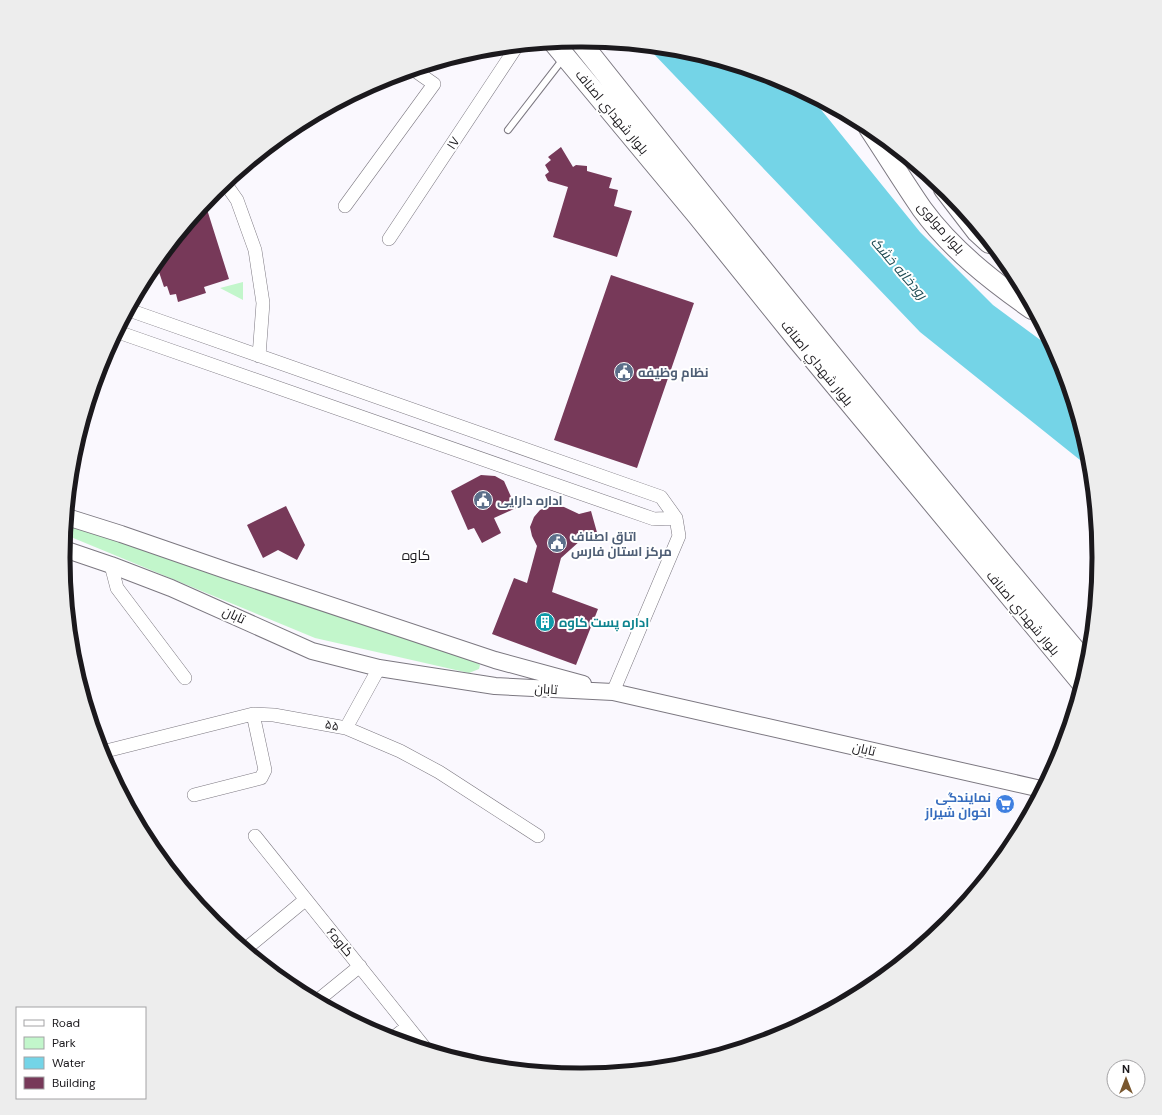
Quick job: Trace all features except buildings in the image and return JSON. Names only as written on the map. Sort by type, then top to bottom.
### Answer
[{"type":"main road","name":"بلوار شهداي اصناف","points":[[585,47],[803,321],[1006,569],[1082,658]]},
{"type":"main road","name":"بلوار شهداي اصناف","points":[[560,49],[796,338],[1077,677]]},
{"type":"main road","name":"بلوار مولوی","points":[[879,143],[923,210],[956,249],[987,276],[1023,303]]},
{"type":"street","name":"۱۷","points":[[389,239],[513,51]]},
{"type":"street","points":[[345,206],[434,84],[419,73]]},
{"type":"street","points":[[229,188],[237,200],[256,250],[263,302],[259,356]]},
{"type":"street","points":[[73,518],[122,534],[228,572],[495,660],[613,692],[679,536],[676,518],[661,497],[134,312]]},
{"type":"street","points":[[122,334],[654,519],[676,518]]},
{"type":"street","name":"تابان","points":[[70,551],[111,565],[213,606],[312,651],[379,668],[495,686],[613,692],[1036,788]]},
{"type":"street","points":[[111,565],[117,588],[185,678]]},
{"type":"street","points":[[346,728],[379,668]]},
{"type":"street","points":[[194,795],[262,778],[265,770],[253,714]]},
{"type":"street","name":"۵۵","points":[[108,750],[253,714],[274,715],[346,728],[400,751],[440,772],[538,836]]},
{"type":"street","name":"کاوه۶","points":[[255,836],[420,1042]]},
{"type":"street","points":[[250,946],[305,900]]},
{"type":"street","points":[[321,997],[360,966]]},
{"type":"street","points":[[398,1034],[407,1027]]},
{"type":"lane","points":[[508,130],[560,49]]},
{"type":"green space","points":[[243,282],[243,300],[220,288]]},
{"type":"green space","points":[[72,526],[474,659],[480,665],[479,669],[469,673],[315,638],[71,537]]},
{"type":"water","name":"رودخانه خشک","points":[[652,52],[713,64],[745,74],[776,86],[818,106],[920,232],[993,305],[1044,343],[1053,362],[1064,393],[1074,425],[1083,462],[920,332]]},
{"type":"place","name":"نظام وظیفه","points":[[624,372]]},
{"type":"place","name":"اداره دارایی","points":[[483,500]]},
{"type":"place","name":"اتاق اصناف مرکز استان فارس","points":[[557,543]]},
{"type":"place","name":"اداره پست کاوه","points":[[545,622]]},
{"type":"place","name":"نمایندگی اخوان شیراز","points":[[1005,804]]},
{"type":"district","name":"کاوه","points":[[416,555]]}]
